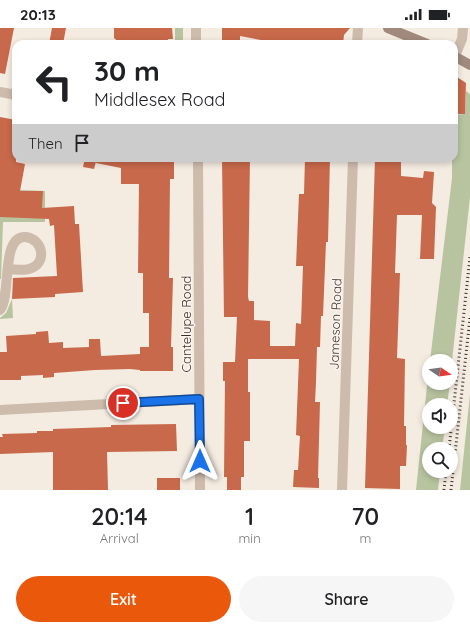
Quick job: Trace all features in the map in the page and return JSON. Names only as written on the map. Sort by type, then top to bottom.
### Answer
[{"type":"main road","points":[[388,28],[417,40]]},
{"type":"main road","points":[[458,58],[470,65]]},
{"type":"street","points":[[196,28],[196,40]]},
{"type":"street","points":[[357,40],[358,28]]},
{"type":"street","points":[[458,48],[462,39],[463,28]]},
{"type":"street","points":[[0,92],[12,94]]},
{"type":"street","name":"Cantelupe Road","points":[[198,162],[200,490]]},
{"type":"street","name":"Jameson Road","points":[[342,490],[353,162]]},
{"type":"street","points":[[0,310],[4,303],[8,269]]},
{"type":"street","points":[[0,410],[199,399]]},
{"type":"green space","points":[[175,28],[183,28],[183,40],[175,40]]},
{"type":"green space","points":[[466,91],[470,94],[470,197],[453,354],[431,354],[452,178],[452,162],[458,162],[458,115],[465,114]]},
{"type":"green space","points":[[0,189],[45,191],[45,222],[3,222],[1,279],[0,279]]},
{"type":"green space","points":[[12,299],[13,318],[0,319],[6,313]]},
{"type":"green space","points":[[427,390],[449,390],[448,398],[426,398]]},
{"type":"green space","points":[[470,394],[470,490],[460,490]]},
{"type":"green space","points":[[422,433],[444,434],[443,442],[422,442],[422,478],[439,478],[438,490],[416,490]]},
{"type":"building","points":[[0,28],[14,28],[5,74],[0,73]]},
{"type":"building","points":[[52,28],[66,28],[64,40],[50,40]]},
{"type":"building","points":[[114,28],[172,28],[173,39],[116,40],[114,38]]},
{"type":"building","points":[[222,28],[350,28],[344,35],[343,40],[261,40],[240,36],[240,40],[222,40]]},
{"type":"building","points":[[458,78],[466,83],[465,114],[458,114]]},
{"type":"building","points":[[0,117],[12,119],[12,162],[25,164],[20,191],[43,191],[42,208],[74,206],[75,224],[79,224],[83,292],[55,294],[55,297],[12,299],[13,278],[57,276],[54,225],[50,226],[49,219],[0,217]]},
{"type":"building","points":[[84,162],[96,162],[94,169],[83,167]]},
{"type":"building","points":[[174,162],[174,179],[170,179],[169,278],[173,278],[171,347],[173,347],[173,371],[140,371],[130,369],[95,370],[54,373],[54,377],[43,378],[43,375],[21,376],[21,380],[0,380],[0,352],[7,352],[6,336],[36,334],[36,332],[48,331],[49,343],[63,342],[63,348],[89,347],[89,339],[100,339],[101,356],[140,354],[140,347],[149,347],[149,313],[143,313],[143,273],[138,273],[139,184],[121,184],[121,168],[96,163]]},
{"type":"building","points":[[222,162],[250,162],[248,297],[249,301],[254,301],[254,320],[270,321],[270,346],[295,346],[296,323],[301,324],[303,266],[296,266],[299,194],[304,194],[305,162],[330,162],[328,242],[326,242],[323,316],[321,316],[320,347],[317,347],[315,402],[320,402],[319,488],[293,487],[294,470],[298,470],[300,436],[296,435],[299,359],[248,359],[250,441],[244,441],[244,477],[241,477],[241,490],[227,490],[227,477],[224,477],[225,381],[223,381],[223,362],[235,362],[237,317],[224,317]]},
{"type":"building","points":[[375,162],[401,162],[401,176],[423,178],[424,171],[434,172],[432,203],[436,207],[434,259],[420,259],[422,215],[397,215],[395,273],[400,273],[397,358],[405,359],[404,426],[406,426],[407,445],[406,466],[400,466],[400,489],[365,488]]},
{"type":"building","points":[[176,424],[177,451],[107,452],[108,490],[53,490],[53,452],[0,454],[0,437],[3,437],[2,434],[37,433],[37,431],[53,431],[53,429],[111,427],[111,425]]},
{"type":"building","points":[[157,478],[180,478],[180,490],[157,490]]},
{"type":"railway","points":[[450,442],[470,257]]},
{"type":"railway","points":[[451,490],[470,318]]},
{"type":"railway","points":[[444,490],[445,478]]},
{"type":"route","points":[[123,403],[199,399],[200,461]]}]
